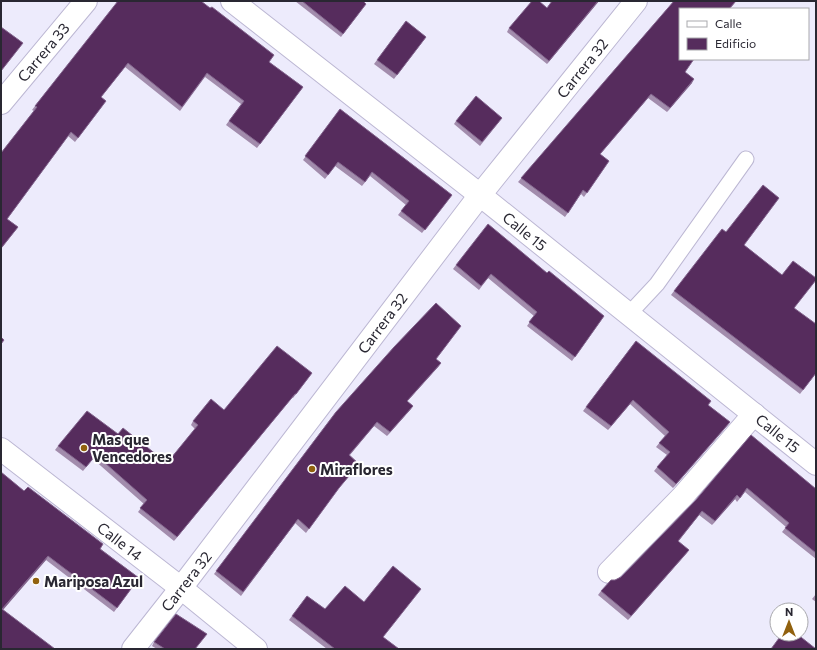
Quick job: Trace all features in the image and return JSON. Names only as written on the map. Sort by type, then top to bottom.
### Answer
[{"type":"street","name":"Carrera 33","points":[[1,103],[86,1]]},
{"type":"street","name":"Calle 15","points":[[232,1],[480,195],[816,464]]},
{"type":"street","name":"Carrera 32","points":[[133,649],[480,195],[636,1]]},
{"type":"street","points":[[609,572],[683,496],[754,414]]},
{"type":"street","name":"Calle 14","points":[[1,450],[181,588],[256,649]]},
{"type":"lane","points":[[629,314],[657,284],[746,160]]},
{"type":"building","points":[[118,1],[201,1],[210,8],[212,7],[274,55],[269,62],[303,87],[260,144],[229,121],[244,101],[207,73],[182,107],[128,63],[101,97],[106,101],[78,138],[71,132],[7,219],[18,227],[2,247],[1,153],[37,107],[35,106]]},
{"type":"building","points":[[302,1],[363,1],[366,4],[343,34]]},
{"type":"building","points":[[532,1],[539,1],[547,8],[552,1],[598,1],[549,61],[509,28]]},
{"type":"building","points":[[674,1],[736,1],[730,8],[679,8],[679,60],[693,60],[685,72],[694,79],[670,108],[651,94],[600,154],[609,161],[587,193],[583,190],[568,213],[521,178]]},
{"type":"building","points":[[406,21],[426,37],[397,75],[377,60]]},
{"type":"building","points":[[1,27],[23,43],[1,71]]},
{"type":"building","points":[[476,96],[502,118],[482,142],[456,121]]},
{"type":"building","points":[[340,109],[452,195],[425,230],[401,211],[409,201],[372,172],[365,182],[338,162],[328,175],[305,156]]},
{"type":"building","points":[[763,185],[779,198],[744,245],[782,275],[793,261],[816,278],[794,308],[816,324],[816,373],[803,390],[674,291],[722,229],[726,232]]},
{"type":"building","points":[[488,224],[547,273],[549,271],[604,316],[575,357],[529,322],[537,312],[491,274],[481,286],[456,265]]},
{"type":"building","points":[[436,303],[461,326],[436,359],[441,363],[407,401],[413,406],[390,432],[377,422],[349,455],[359,464],[339,488],[309,529],[298,519],[243,592],[216,571],[336,412],[394,347]]},
{"type":"building","points":[[1,337],[4,340],[1,344]]},
{"type":"building","points":[[636,341],[711,401],[708,405],[730,422],[676,484],[657,467],[670,452],[659,443],[669,432],[633,400],[611,426],[586,407]]},
{"type":"building","points":[[277,346],[312,373],[177,537],[140,508],[147,500],[96,455],[86,467],[58,446],[87,411],[118,434],[123,428],[167,463],[198,425],[193,421],[211,399],[224,410]]},
{"type":"building","points":[[751,435],[816,489],[816,553],[785,528],[789,523],[747,488],[740,498],[737,495],[715,521],[702,511],[678,541],[689,550],[631,616],[601,591],[611,580],[621,577],[695,501]]},
{"type":"building","points":[[1,472],[24,491],[28,487],[103,544],[100,549],[139,578],[117,608],[48,556],[2,609],[55,649],[1,649]]},
{"type":"building","points":[[393,566],[421,589],[383,637],[399,649],[335,649],[292,616],[307,596],[325,609],[345,586],[364,602]]},
{"type":"building","points":[[176,614],[207,634],[195,649],[165,649],[154,642]]},
{"type":"building","points":[[776,642],[807,642],[816,649],[771,649]]},
{"type":"place","name":"Mas que Vencedores","points":[[84,448]]},
{"type":"place","name":"Miraflores","points":[[312,469]]},
{"type":"place","name":"Mariposa Azul","points":[[36,581]]}]
